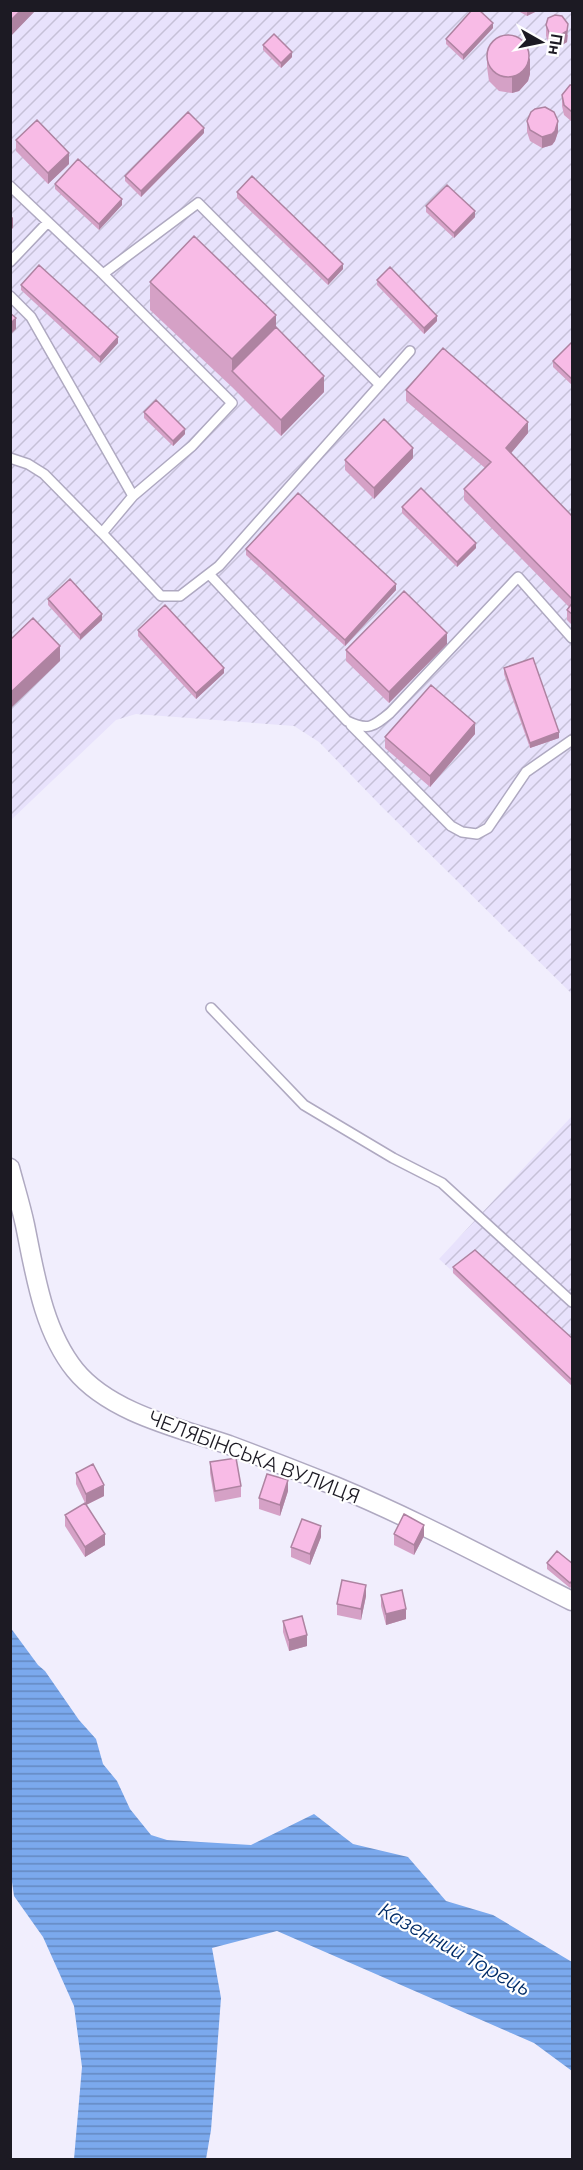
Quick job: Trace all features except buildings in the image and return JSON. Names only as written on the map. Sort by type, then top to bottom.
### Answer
[{"type":"street","name":"ЧЕЛЯБІНСЬКА ВУЛИЦЯ","points":[[10,1168],[34,1272],[57,1341],[76,1371],[100,1392],[137,1413],[324,1482],[414,1520],[573,1601]]},
{"type":"lane","points":[[10,186],[103,274],[232,404],[192,446],[133,496],[102,533]]},
{"type":"lane","points":[[103,274],[198,203],[380,385]]},
{"type":"lane","points":[[10,262],[48,222]]},
{"type":"lane","points":[[10,296],[30,317],[133,496]]},
{"type":"lane","points":[[10,458],[28,464],[44,474],[161,596],[180,596],[219,566],[410,351]]},
{"type":"lane","points":[[209,574],[347,721],[451,826],[462,832],[477,834],[488,828],[526,772],[573,740]]},
{"type":"lane","points":[[347,721],[362,728],[377,724],[518,577],[573,638]]},
{"type":"lane","points":[[210,1008],[304,1105],[393,1158],[442,1183],[573,1302]]},
{"type":"shaded area","points":[[11,11],[572,11],[572,994],[319,742],[294,726],[136,714],[116,720],[11,820]]},
{"type":"shaded area","points":[[572,1116],[572,1380],[439,1259]]},
{"type":"water","name":"Казенний Торець","points":[[10,1627],[45,1671],[79,1720],[96,1739],[103,1764],[117,1781],[130,1809],[151,1835],[167,1840],[251,1845],[314,1814],[353,1844],[408,1857],[446,1901],[493,1915],[572,1962],[572,2071],[534,2043],[277,1931],[212,1948],[221,1998],[211,2130],[206,2159],[74,2159],[82,2067],[74,2006],[43,1937],[14,1896],[11,1881]]}]
